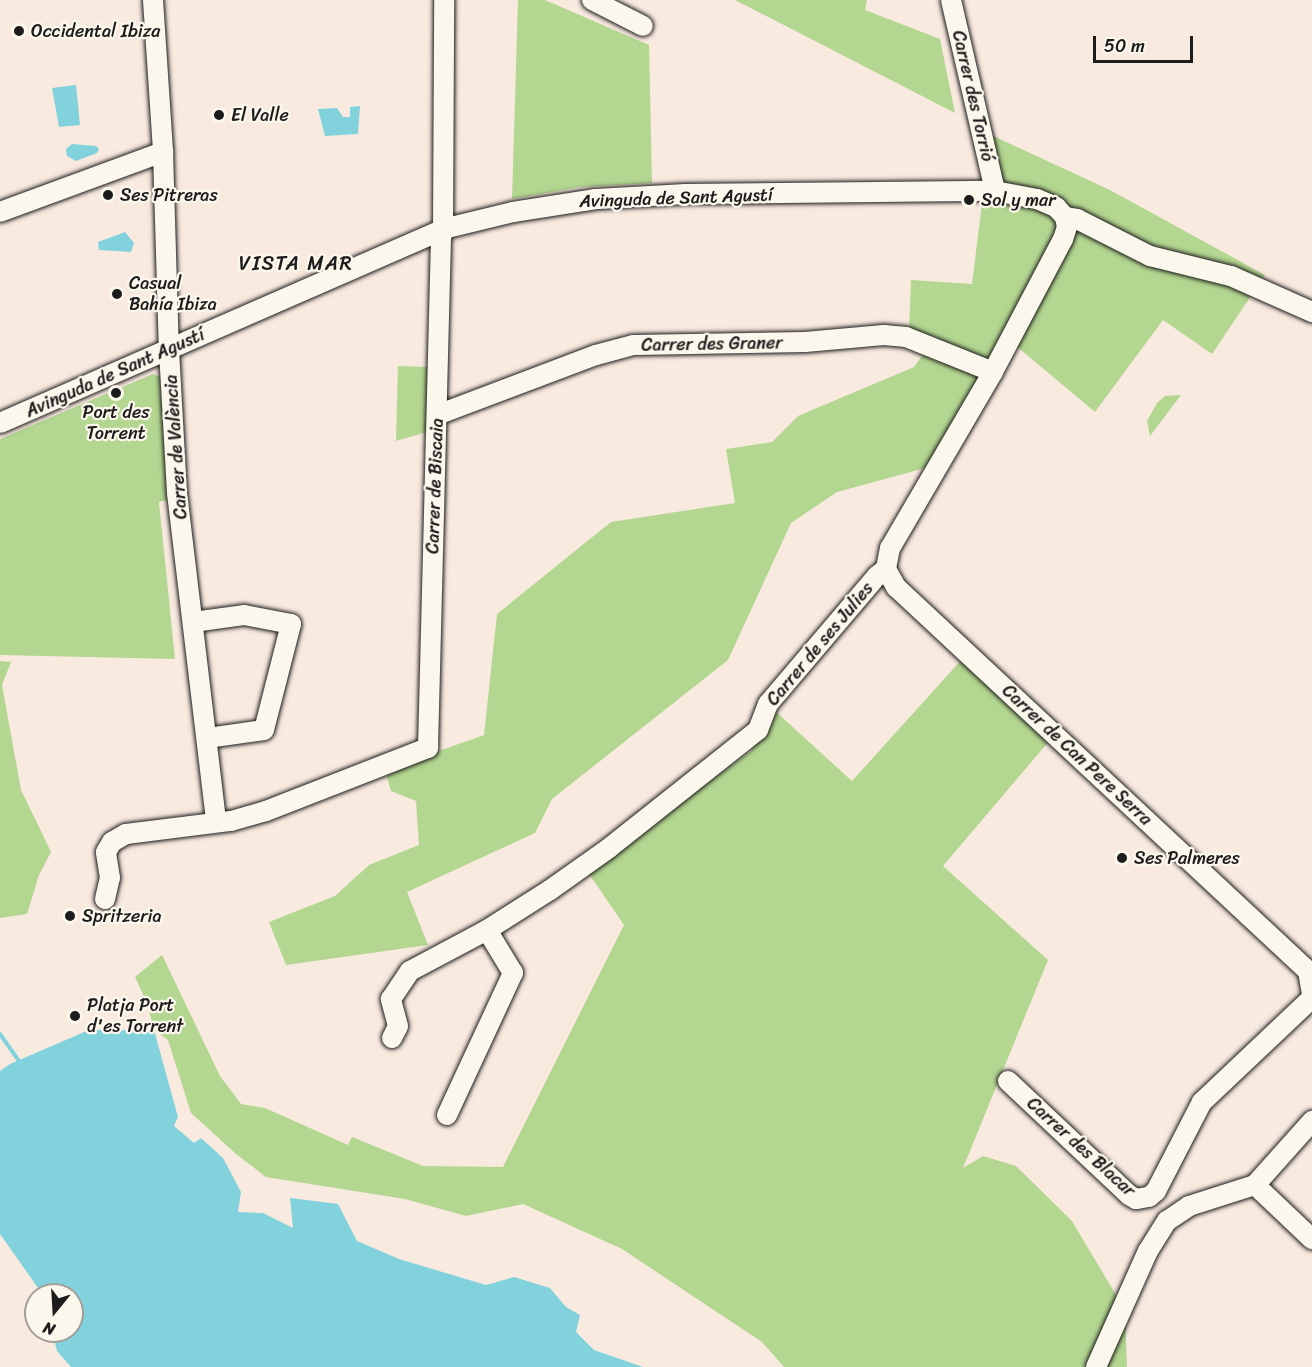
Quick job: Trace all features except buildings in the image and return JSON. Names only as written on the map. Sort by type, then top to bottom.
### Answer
[{"type":"street","name":"Carrer de València","points":[[153,0],[164,152],[169,350],[177,493],[216,821]]},
{"type":"street","name":"Carrer de Biscaia","points":[[216,821],[231,821],[266,811],[428,748],[443,229],[444,0]]},
{"type":"street","points":[[592,0],[643,26]]},
{"type":"street","name":"Carrer des Torrió","points":[[951,0],[995,191]]},
{"type":"street","points":[[0,212],[164,152]]},
{"type":"street","name":"Avinguda de Sant Agustí","points":[[0,423],[443,229],[513,212],[596,198],[686,194],[995,191],[1037,199],[1056,207],[1065,218],[1077,219],[1150,256],[1231,276],[1312,312]]},
{"type":"street","name":"Carrer de ses Julies","points":[[392,1038],[398,1026],[391,999],[410,971],[487,930],[609,848],[758,730],[768,704],[877,576],[886,570],[890,548],[993,372],[1063,239],[1066,227],[1065,218]]},
{"type":"street","name":"Carrer des Graner","points":[[437,415],[596,355],[634,345],[805,342],[884,335],[906,337],[993,372]]},
{"type":"street","name":"Carrer de Can Pere Serra","points":[[886,570],[896,587],[1310,970],[1312,996]]},
{"type":"street","points":[[193,622],[244,615],[291,624],[264,730],[207,738]]},
{"type":"street","points":[[105,899],[110,878],[106,852],[112,842],[126,834],[216,821]]},
{"type":"street","points":[[447,1115],[513,973],[487,930]]},
{"type":"street","name":"Carrer des Blacar","points":[[1008,1081],[1129,1195],[1136,1199],[1149,1197],[1156,1191],[1202,1102],[1312,996]]},
{"type":"street","points":[[1096,1367],[1148,1251],[1167,1221],[1189,1206],[1255,1185],[1312,1121]]},
{"type":"street","points":[[1255,1185],[1312,1239]]},
{"type":"green space","points":[[518,0],[545,0],[649,45],[652,183],[581,187],[512,199]]},
{"type":"green space","points":[[735,0],[867,0],[865,10],[940,39],[955,113]]},
{"type":"green space","points":[[991,135],[1110,190],[1265,275],[1212,354],[1163,320],[1095,412],[1015,345],[929,467],[837,492],[791,523],[728,660],[552,799],[535,833],[407,892],[428,945],[286,965],[269,922],[335,896],[369,865],[419,845],[416,801],[391,791],[385,770],[484,735],[497,614],[611,522],[735,503],[726,449],[772,442],[798,416],[914,367],[922,356],[909,329],[911,280],[972,284],[982,203],[1000,180]]},
{"type":"green space","points":[[398,366],[428,367],[427,432],[396,441]]},
{"type":"green space","points":[[153,374],[161,377],[167,500],[159,502],[175,659],[0,655],[0,439]]},
{"type":"green space","points":[[1181,395],[1150,436],[1147,421],[1157,403],[1165,396]]},
{"type":"green space","points":[[964,657],[1050,740],[943,866],[1048,960],[963,1168],[983,1156],[1016,1166],[1072,1221],[1125,1310],[1127,1367],[784,1367],[762,1342],[622,1249],[523,1204],[466,1216],[405,1199],[266,1177],[236,1154],[191,1113],[168,1040],[154,1030],[147,1003],[135,977],[162,955],[220,1076],[241,1104],[265,1108],[348,1145],[352,1137],[423,1166],[503,1167],[624,925],[587,871],[751,751],[774,710],[852,781]]},
{"type":"green space","points":[[0,661],[11,662],[2,685],[21,790],[51,852],[39,875],[27,914],[0,918]]},
{"type":"water","points":[[76,85],[80,125],[59,127],[52,88]]},
{"type":"water","points":[[360,106],[358,134],[325,136],[318,109],[337,108],[343,117],[350,117],[350,107]]},
{"type":"water","points":[[72,144],[96,146],[99,149],[97,153],[76,161],[67,156],[66,149]]},
{"type":"water","points":[[125,232],[134,243],[131,252],[99,250],[98,242]]},
{"type":"water","points":[[89,1030],[154,1030],[178,1117],[174,1126],[194,1143],[201,1138],[223,1158],[241,1192],[238,1212],[263,1213],[293,1228],[290,1198],[338,1204],[357,1241],[399,1259],[486,1285],[514,1277],[550,1288],[566,1307],[580,1315],[576,1332],[594,1350],[643,1367],[71,1367],[57,1351],[55,1343],[84,1343],[84,1283],[35,1283],[0,1234],[0,1071],[10,1064]]},
{"type":"waterway","points":[[0,1034],[18,1060]]},
{"type":"place","name":"Occidental Ibiza","points":[[19,31]]},
{"type":"place","name":"El Valle","points":[[219,115]]},
{"type":"place","name":"Ses Pitreras","points":[[108,195]]},
{"type":"place","name":"Sol y mar","points":[[969,200]]},
{"type":"place","name":"Casual Bahía Ibiza","points":[[117,294]]},
{"type":"place","name":"Port des Torrent","points":[[116,393]]},
{"type":"place","name":"Ses Palmeres","points":[[1122,858]]},
{"type":"place","name":"Spritzeria","points":[[70,916]]},
{"type":"place","name":"Platja Port d'es Torrent","points":[[75,1016]]},
{"type":"district","name":"VISTA MAR","points":[[296,263]]}]
